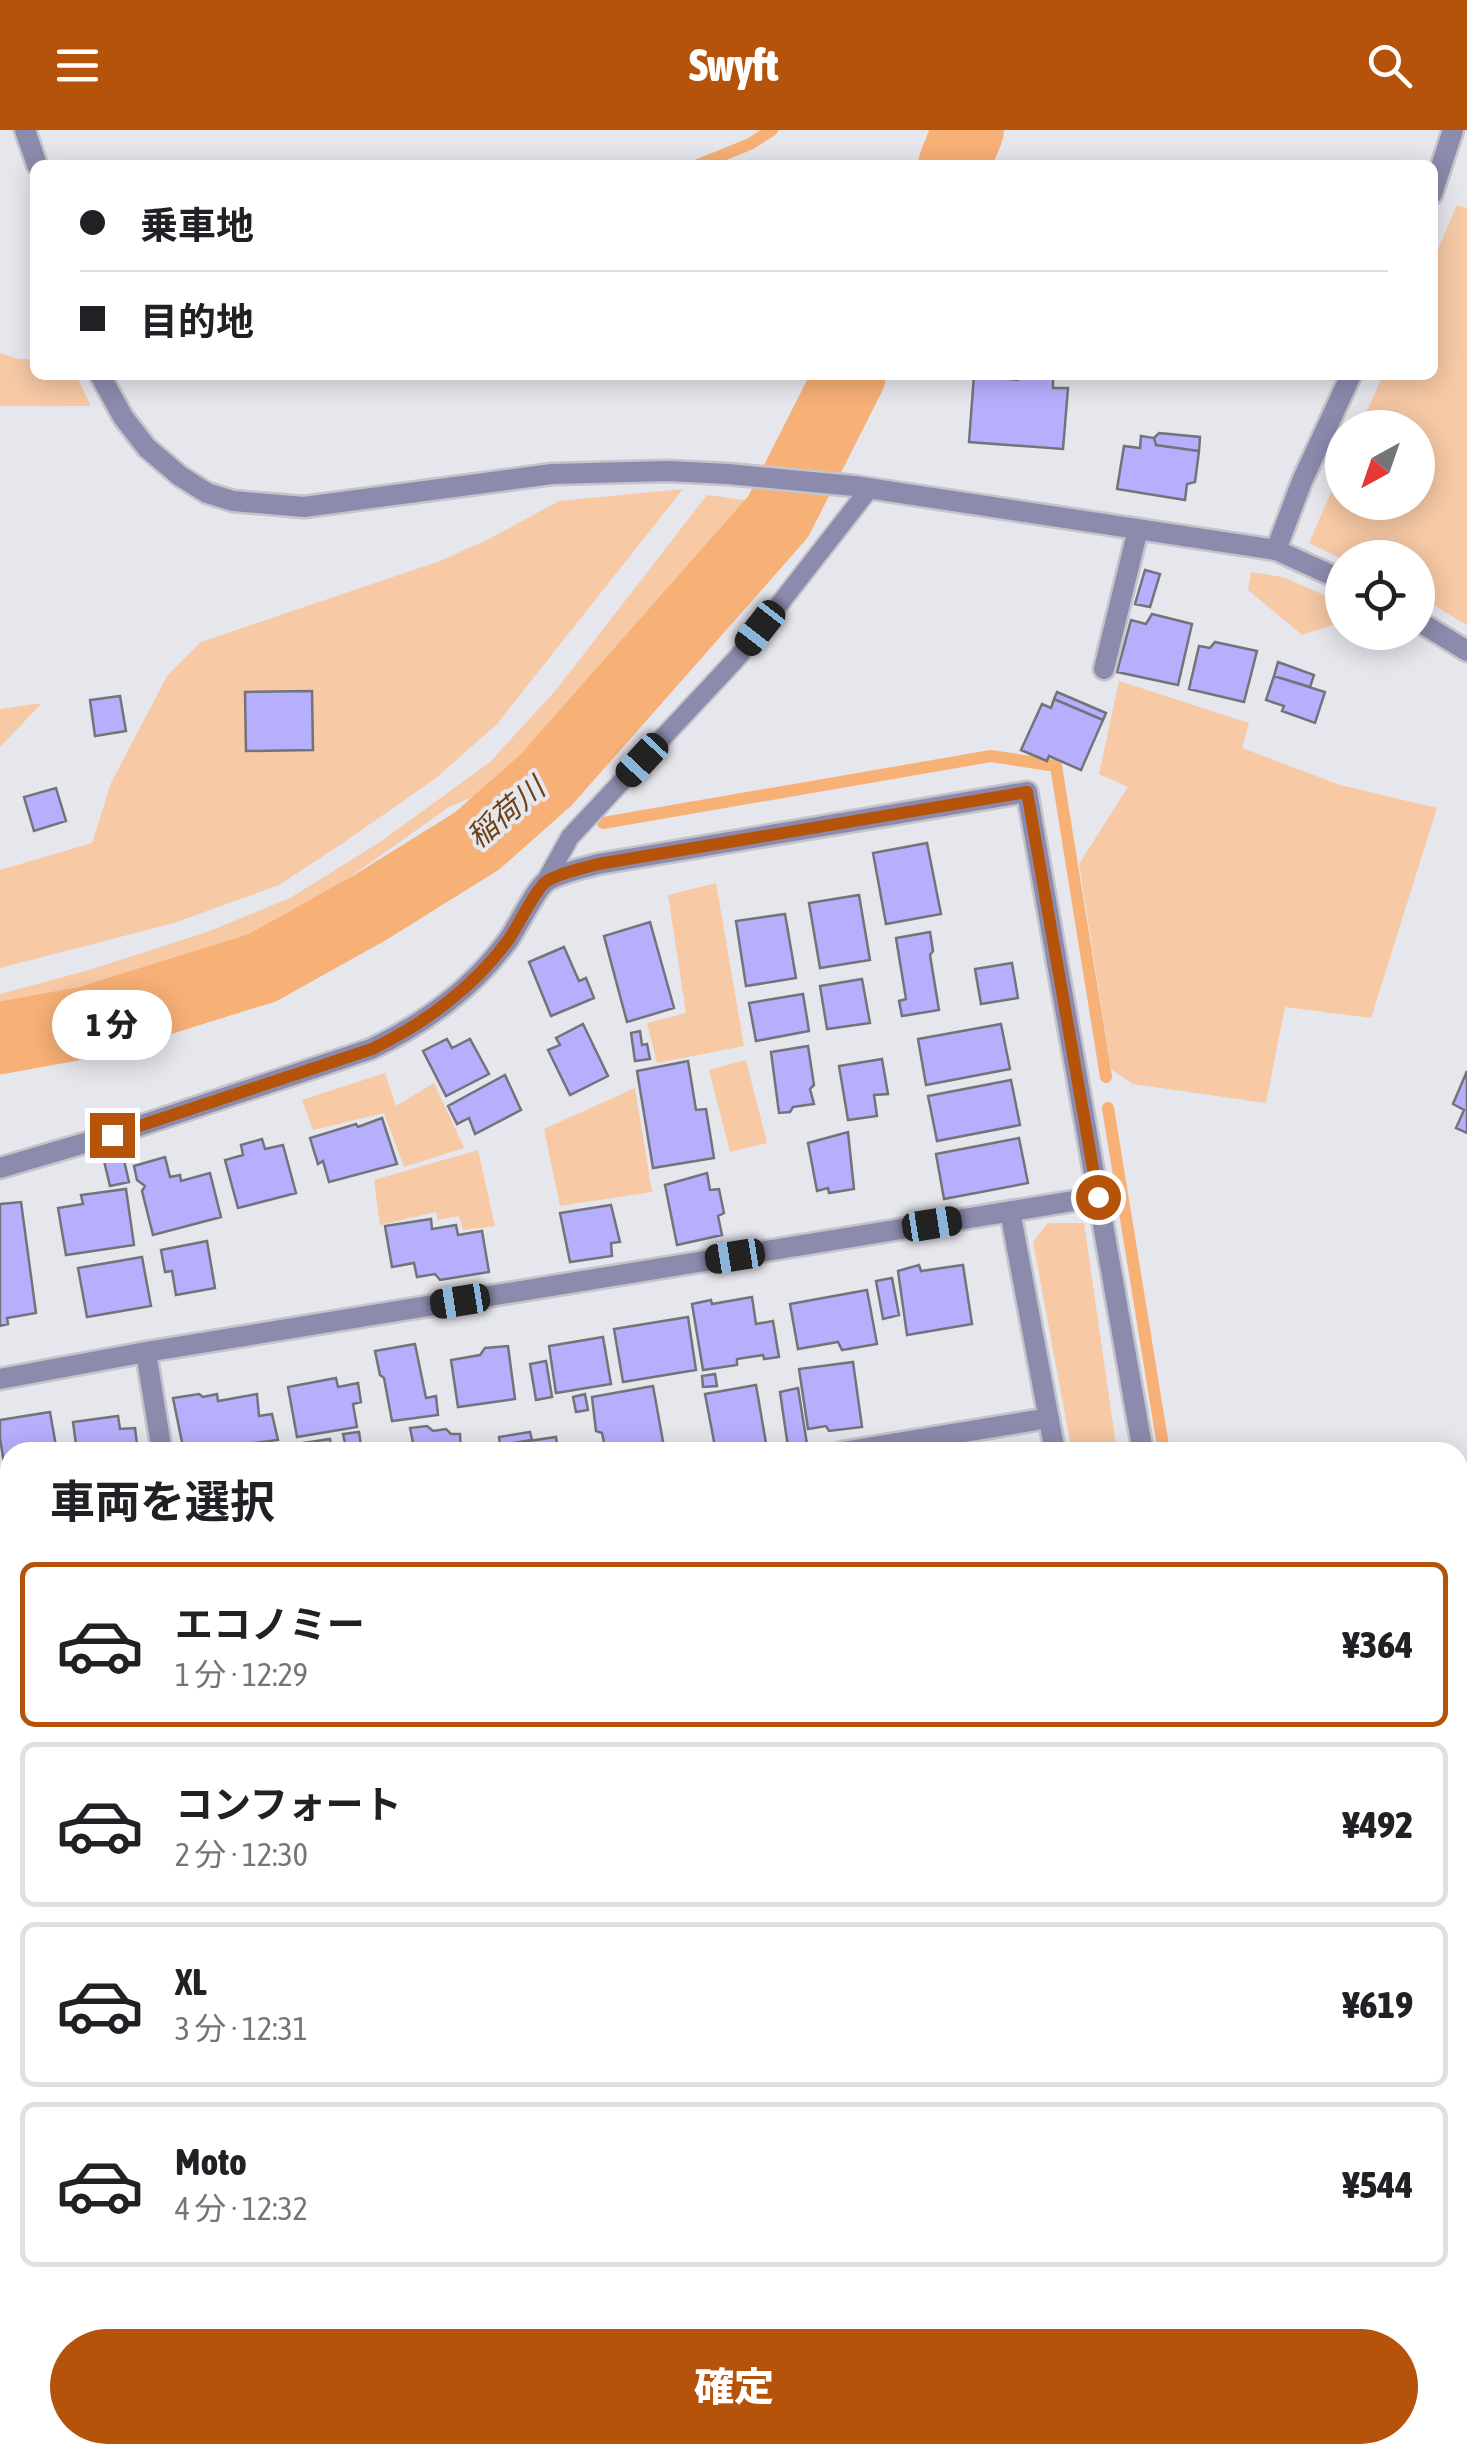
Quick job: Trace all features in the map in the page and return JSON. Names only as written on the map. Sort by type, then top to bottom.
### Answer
[{"type":"street","points":[[25,130],[35,160]]},
{"type":"street","points":[[1438,176],[1453,130]]},
{"type":"street","points":[[103,380],[123,417],[147,448],[207,493],[233,501],[304,507],[552,474],[728,474],[862,487],[1276,550],[1325,572]]},
{"type":"street","points":[[1276,550],[1302,481],[1349,380]]},
{"type":"street","points":[[1104,669],[1138,529]]},
{"type":"street","points":[[1435,632],[1467,652]]},
{"type":"street","points":[[0,1168],[372,1049],[400,1035],[434,1014],[472,980],[508,940],[545,882],[598,864],[1027,792],[1141,1442]]},
{"type":"street","points":[[0,1378],[1098,1197]]},
{"type":"street","points":[[1010,1211],[1053,1442]]},
{"type":"street","points":[[146,1352],[160,1442]]},
{"type":"street","points":[[903,1442],[1049,1418]]},
{"type":"lane","points":[[545,882],[570,836],[738,657],[862,487]]},
{"type":"shaded area","points":[[1457,205],[1467,208],[1467,625],[1435,606],[1435,540],[1325,540],[1325,551],[1309,543],[1325,506],[1325,520],[1435,520],[1435,410],[1368,410],[1381,380],[1438,380],[1438,249]]},
{"type":"shaded area","points":[[0,353],[30,359],[30,380],[78,380],[91,406],[0,406]]},
{"type":"shaded area","points":[[683,489],[497,724],[436,778],[279,885],[174,923],[0,968],[0,870],[92,843],[111,783],[167,676],[201,642],[440,561],[559,501]]},
{"type":"shaded area","points":[[707,495],[773,504],[771,514],[523,775],[449,807],[312,904],[235,941],[0,1007],[0,994],[207,932],[290,898],[380,842],[490,762],[556,690]]},
{"type":"shaded area","points":[[1251,572],[1283,577],[1325,596],[1325,628],[1302,635],[1248,590]]},
{"type":"shaded area","points":[[1119,681],[1249,723],[1242,748],[1340,785],[1437,808],[1371,1018],[1285,1007],[1266,1103],[1133,1084],[1111,1069],[1079,864],[1128,787],[1099,774]]},
{"type":"shaded area","points":[[42,703],[0,747],[0,709]]},
{"type":"shaded area","points":[[716,883],[744,1046],[657,1063],[647,1023],[686,1013],[668,895]]},
{"type":"shaded area","points":[[746,1060],[767,1143],[730,1152],[709,1070]]},
{"type":"shaded area","points":[[385,1073],[396,1106],[434,1083],[464,1148],[404,1167],[384,1113],[313,1130],[302,1100]]},
{"type":"shaded area","points":[[635,1088],[652,1192],[560,1206],[544,1129]]},
{"type":"shaded area","points":[[478,1150],[495,1226],[463,1230],[459,1216],[438,1220],[436,1212],[380,1225],[374,1180]]},
{"type":"shaded area","points":[[1048,1223],[1084,1223],[1116,1442],[1070,1442],[1033,1242]]},
{"type":"building","points":[[974,380],[1053,380],[1053,388],[1068,388],[1063,449],[969,442]]},
{"type":"building","points":[[1159,433],[1200,437],[1199,451],[1156,445],[1154,438]]},
{"type":"building","points":[[1141,436],[1154,438],[1156,445],[1199,451],[1195,482],[1187,484],[1185,500],[1117,489],[1124,446],[1140,448]]},
{"type":"building","points":[[1145,570],[1160,574],[1150,607],[1135,604]]},
{"type":"building","points":[[1152,614],[1192,624],[1178,685],[1117,672],[1131,620],[1146,624]]},
{"type":"building","points":[[1215,642],[1257,651],[1244,702],[1189,689],[1199,646],[1210,648]]},
{"type":"building","points":[[1278,662],[1314,675],[1310,687],[1274,676]]},
{"type":"building","points":[[1274,676],[1325,692],[1315,723],[1282,711],[1284,706],[1266,700]]},
{"type":"building","points":[[312,691],[313,750],[246,751],[245,692]]},
{"type":"building","points":[[1057,692],[1106,713],[1103,720],[1054,699]]},
{"type":"building","points":[[120,696],[126,731],[95,736],[90,700]]},
{"type":"building","points":[[1054,699],[1103,720],[1081,770],[1049,756],[1047,761],[1021,750],[1042,704],[1051,708]]},
{"type":"building","points":[[56,788],[66,821],[34,831],[24,797]]},
{"type":"building","points":[[927,843],[941,914],[886,924],[873,853]]},
{"type":"building","points":[[859,895],[870,960],[820,968],[809,903]]},
{"type":"building","points":[[785,914],[796,978],[746,986],[736,921]]},
{"type":"building","points":[[650,922],[674,1008],[627,1022],[604,936]]},
{"type":"building","points":[[930,932],[939,1010],[902,1016],[899,1001],[906,999],[896,938]]},
{"type":"building","points":[[564,947],[579,981],[586,978],[594,998],[551,1016],[529,962]]},
{"type":"building","points":[[1012,963],[1018,998],[981,1004],[975,969]]},
{"type":"building","points":[[862,979],[870,1023],[827,1029],[820,986]]},
{"type":"building","points":[[803,994],[809,1031],[756,1041],[749,1003]]},
{"type":"building","points":[[583,1024],[608,1076],[570,1095],[548,1050],[560,1045],[556,1038]]},
{"type":"building","points":[[1001,1024],[1010,1069],[926,1085],[918,1039]]},
{"type":"building","points":[[640,1031],[650,1059],[635,1061],[631,1033]]},
{"type":"building","points":[[447,1039],[452,1048],[470,1039],[489,1074],[446,1096],[423,1051]]},
{"type":"building","points":[[808,1046],[814,1104],[779,1113],[771,1052]]},
{"type":"building","points":[[882,1059],[888,1094],[874,1095],[877,1116],[848,1120],[839,1066]]},
{"type":"building","points":[[688,1061],[696,1110],[706,1109],[714,1158],[653,1168],[637,1071]]},
{"type":"building","points":[[1467,1071],[1467,1133],[1456,1128],[1464,1110],[1453,1104]]},
{"type":"building","points":[[505,1075],[521,1110],[475,1134],[469,1118],[457,1124],[448,1106]]},
{"type":"building","points":[[1011,1080],[1020,1125],[937,1141],[928,1096]]},
{"type":"building","points":[[382,1118],[397,1164],[329,1182],[310,1138]]},
{"type":"building","points":[[848,1132],[854,1189],[817,1191],[808,1143]]},
{"type":"building","points":[[1019,1138],[1028,1183],[944,1199],[936,1154]]},
{"type":"building","points":[[262,1139],[265,1149],[283,1145],[296,1193],[238,1208],[225,1160],[243,1155],[241,1145]]},
{"type":"building","points":[[123,1156],[129,1182],[110,1186],[104,1161]]},
{"type":"building","points":[[165,1157],[170,1177],[180,1175],[181,1181],[210,1173],[221,1217],[153,1235],[142,1191],[145,1186],[137,1180],[134,1166]]},
{"type":"building","points":[[707,1173],[710,1190],[719,1189],[724,1213],[718,1216],[722,1235],[677,1245],[665,1185]]},
{"type":"building","points":[[126,1189],[134,1245],[66,1255],[58,1208],[83,1204],[81,1195]]},
{"type":"building","points":[[21,1202],[36,1313],[7,1318],[8,1324],[0,1326],[0,1204]]},
{"type":"building","points":[[611,1205],[620,1242],[611,1243],[612,1256],[570,1262],[560,1213]]},
{"type":"building","points":[[431,1219],[432,1229],[456,1225],[458,1235],[482,1231],[489,1272],[440,1280],[435,1274],[417,1277],[414,1263],[392,1267],[385,1226]]},
{"type":"building","points":[[207,1241],[215,1288],[176,1295],[172,1271],[165,1272],[161,1250]]},
{"type":"building","points":[[142,1257],[151,1306],[87,1317],[78,1268]]},
{"type":"building","points":[[919,1265],[921,1271],[963,1265],[972,1324],[907,1335],[898,1271]]},
{"type":"building","points":[[892,1278],[899,1315],[883,1319],[876,1281]]},
{"type":"building","points":[[867,1290],[877,1344],[842,1350],[838,1342],[798,1349],[790,1304]]},
{"type":"building","points":[[752,1297],[756,1324],[773,1321],[779,1357],[737,1359],[737,1365],[703,1370],[692,1304]]},
{"type":"building","points":[[688,1317],[696,1370],[623,1382],[614,1329]]},
{"type":"building","points":[[603,1337],[611,1384],[556,1393],[549,1346]]},
{"type":"building","points":[[415,1344],[426,1398],[436,1396],[438,1415],[392,1421],[375,1351]]},
{"type":"building","points":[[508,1346],[515,1399],[458,1407],[451,1360],[480,1355],[485,1348]]},
{"type":"building","points":[[546,1361],[552,1397],[536,1400],[530,1364]]},
{"type":"building","points":[[853,1362],[862,1427],[808,1429],[799,1369]]},
{"type":"building","points":[[715,1374],[717,1386],[703,1387],[702,1376]]},
{"type":"building","points":[[336,1378],[338,1387],[358,1383],[361,1402],[353,1404],[357,1427],[297,1437],[288,1387]]},
{"type":"building","points":[[756,1385],[766,1442],[714,1442],[705,1394]]},
{"type":"building","points":[[653,1386],[663,1442],[604,1442],[602,1433],[596,1431],[592,1397]]},
{"type":"building","points":[[798,1388],[807,1442],[787,1442],[780,1392]]},
{"type":"building","points":[[217,1394],[218,1401],[257,1394],[259,1416],[272,1414],[278,1440],[182,1442],[173,1398]]},
{"type":"building","points":[[585,1394],[588,1410],[576,1412],[573,1397]]},
{"type":"building","points":[[50,1412],[55,1442],[1,1442],[0,1420]]},
{"type":"building","points":[[118,1416],[120,1429],[135,1428],[137,1442],[76,1442],[73,1422]]},
{"type":"building","points":[[410,1428],[446,1429],[451,1434],[460,1434],[460,1442],[413,1442]]},
{"type":"building","points":[[359,1432],[360,1442],[345,1442],[343,1434]]},
{"type":"building","points":[[530,1432],[532,1440],[500,1442],[499,1437]]},
{"type":"building","points":[[556,1437],[557,1442],[522,1442]]},
{"type":"waterway","points":[[710,160],[772,130]]},
{"type":"waterway","name":"稲荷川","points":[[956,160],[968,130]]},
{"type":"waterway","name":"稲荷川","points":[[0,1038],[88,1022],[262,968],[477,841],[546,780],[778,517],[847,380]]},
{"type":"waterway","points":[[603,823],[991,756],[1056,766],[1106,1077]]},
{"type":"waterway","points":[[1108,1108],[1162,1442]]},
{"type":"route","points":[[112,1135],[372,1049],[400,1035],[434,1014],[472,980],[508,940],[545,882],[598,864],[1027,792],[1098,1197]]}]
